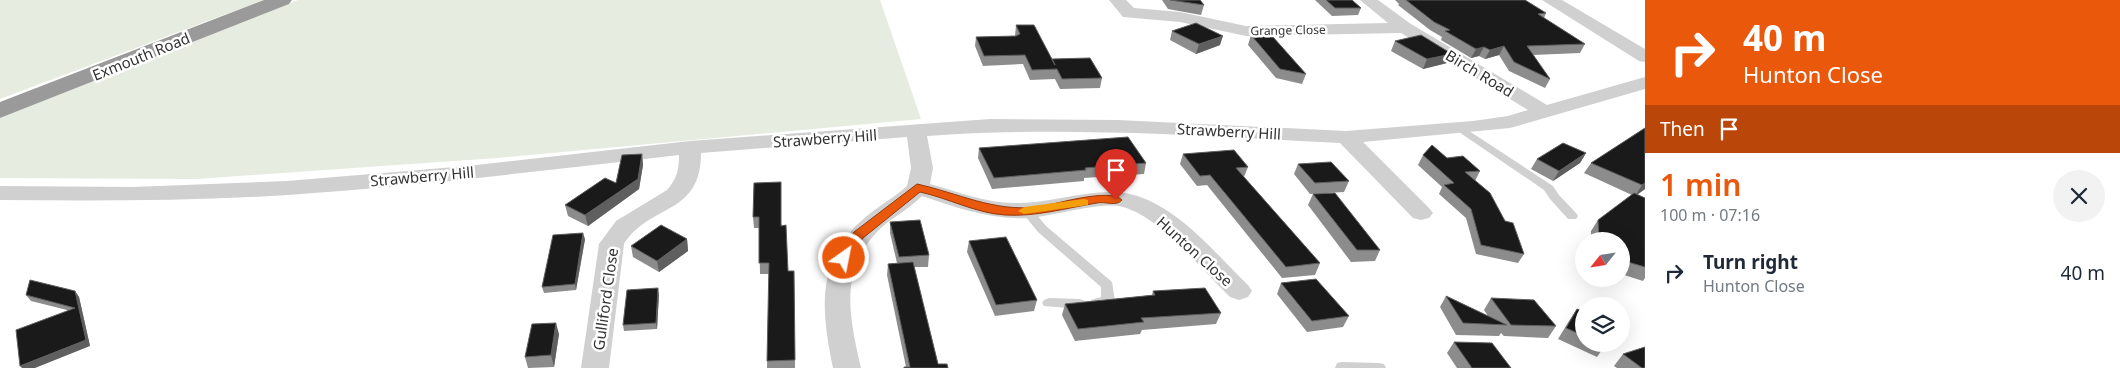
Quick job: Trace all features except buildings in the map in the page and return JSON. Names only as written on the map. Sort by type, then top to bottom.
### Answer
[{"type":"highway","name":"Exmouth Road","points":[[0,111],[282,0]]},
{"type":"street","name":"Grange Close","points":[[1117,0],[1129,13],[1180,17],[1246,31],[1405,28]]},
{"type":"street","name":"Birch Road","points":[[1368,0],[1405,28],[1543,110]]},
{"type":"street","points":[[1550,0],[1645,57]]},
{"type":"street","name":"Strawberry Hill","points":[[0,193],[133,194],[287,188],[467,173],[690,147],[916,132],[990,125],[1077,125],[1346,137],[1510,122],[1543,110],[1645,82]]},
{"type":"street","points":[[847,368],[836,286],[844,258],[858,235],[917,188],[922,168],[916,132]]},
{"type":"street","points":[[1346,137],[1421,213]]},
{"type":"street","name":"Gulliford Close","points":[[595,368],[612,242],[629,224],[668,200],[686,184],[691,160],[690,147]]},
{"type":"street","name":"Hunton Close","points":[[917,188],[938,192],[972,205],[1004,211],[1027,211],[1069,206],[1100,198],[1133,202],[1165,221],[1239,291]]},
{"type":"lane","points":[[1460,128],[1549,188],[1572,216]]},
{"type":"lane","points":[[1027,211],[1042,230],[1107,285],[1108,301],[1083,304],[1049,303]]},
{"type":"lane","points":[[1342,366],[1379,368]]},
{"type":"shaded area","points":[[0,0],[263,0],[0,99]]},
{"type":"shaded area","points":[[298,0],[880,0],[921,119],[497,158],[196,179],[0,178],[0,118]]},
{"type":"slow traffic","points":[[1024,211],[1069,206],[1084,202]]},
{"type":"route","points":[[844,258],[858,235],[917,188],[938,192],[972,205],[1004,211],[1069,206],[1100,198],[1116,200]]}]
